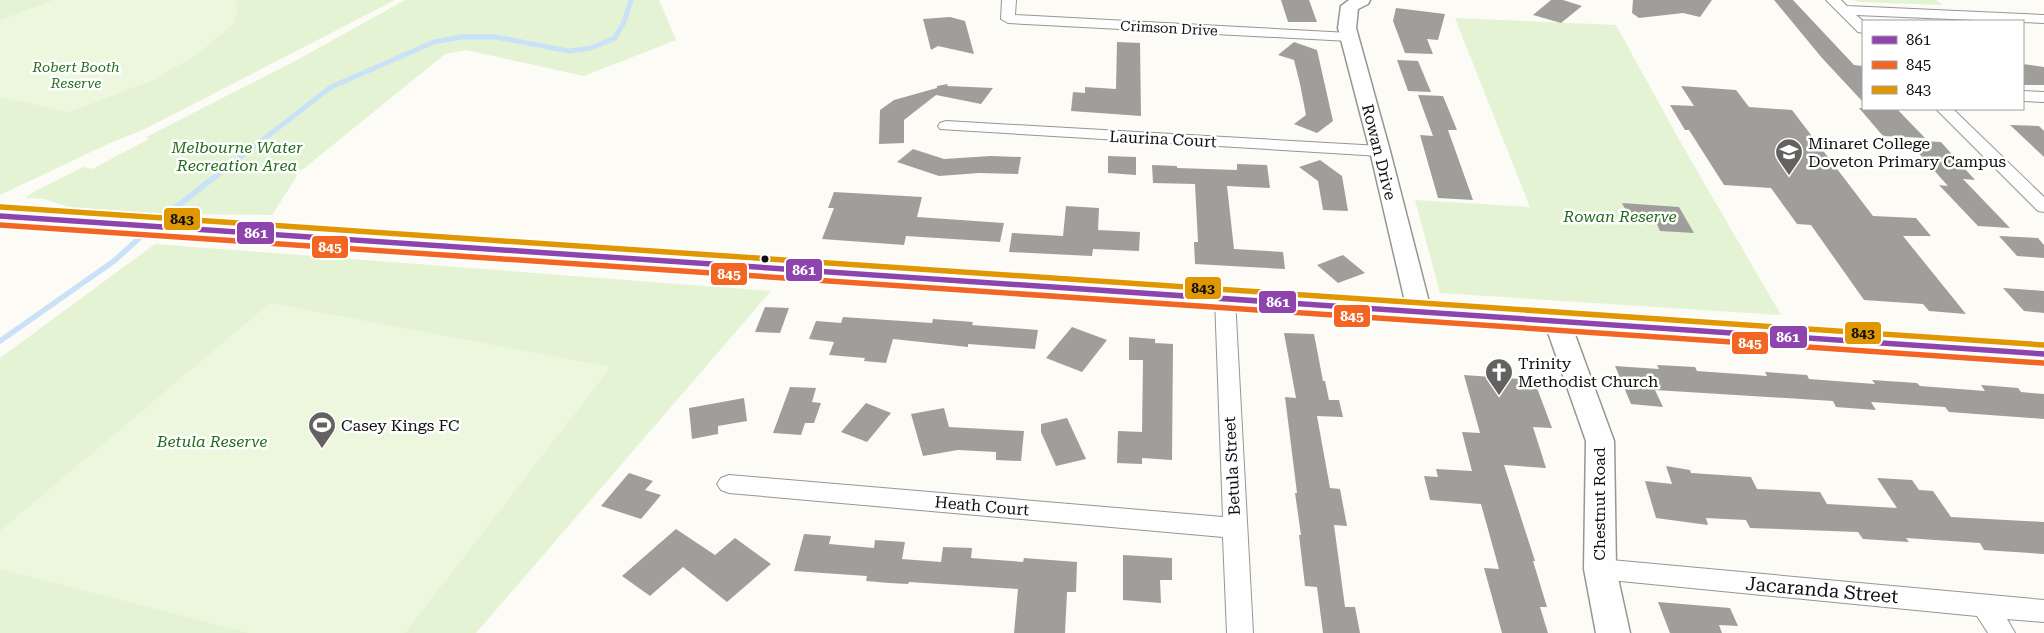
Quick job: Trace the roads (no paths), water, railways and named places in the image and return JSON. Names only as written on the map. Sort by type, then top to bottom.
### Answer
[{"type":"main road","points":[[0,216],[1419,310],[2044,354]]},
{"type":"street","name":"Crimson Drive","points":[[1010,0],[1008,19],[1349,37]]},
{"type":"street","name":"Rowan Drive","points":[[1362,0],[1350,6],[1347,28],[1380,151],[1419,310]]},
{"type":"street","points":[[1833,0],[1862,29]]},
{"type":"street","points":[[1941,0],[1959,15]]},
{"type":"street","points":[[1843,10],[2044,19]]},
{"type":"street","points":[[2024,96],[2044,97]]},
{"type":"street","points":[[1945,110],[2042,202]]},
{"type":"street","name":"Laurina Court","points":[[946,126],[1380,151]]},
{"type":"street","name":"Betula Street","points":[[1225,298],[1240,633]]},
{"type":"street","name":"Chestnut Road","points":[[1556,321],[1600,441],[1600,569],[1613,633]]},
{"type":"street","name":"Heath Court","points":[[729,484],[1235,528]]},
{"type":"street","name":"Jacaranda Street","points":[[1600,569],[2044,611]]},
{"type":"street","points":[[1984,605],[2002,633]]},
{"type":"waterway","points":[[229,166],[331,87],[434,42],[461,37],[496,37],[569,51],[591,48],[615,38],[624,22],[631,0]]},
{"type":"waterway","points":[[0,341],[114,261],[157,222],[230,165]]},
{"type":"place","name":"Minaret College Doveton Primary Campus","points":[[1789,176]]},
{"type":"place","name":"Trinity Methodist Church","points":[[1499,396]]},
{"type":"place","name":"Casey Kings FC","points":[[322,449]]},
{"type":"park label","name":"Robert Booth Reserve","points":[[76,76]]},
{"type":"park label","name":"Melbourne Water Recreation Area","points":[[237,156]]},
{"type":"park label","name":"Rowan Reserve","points":[[1620,216]]},
{"type":"park label","name":"Betula Reserve","points":[[212,441]]}]
